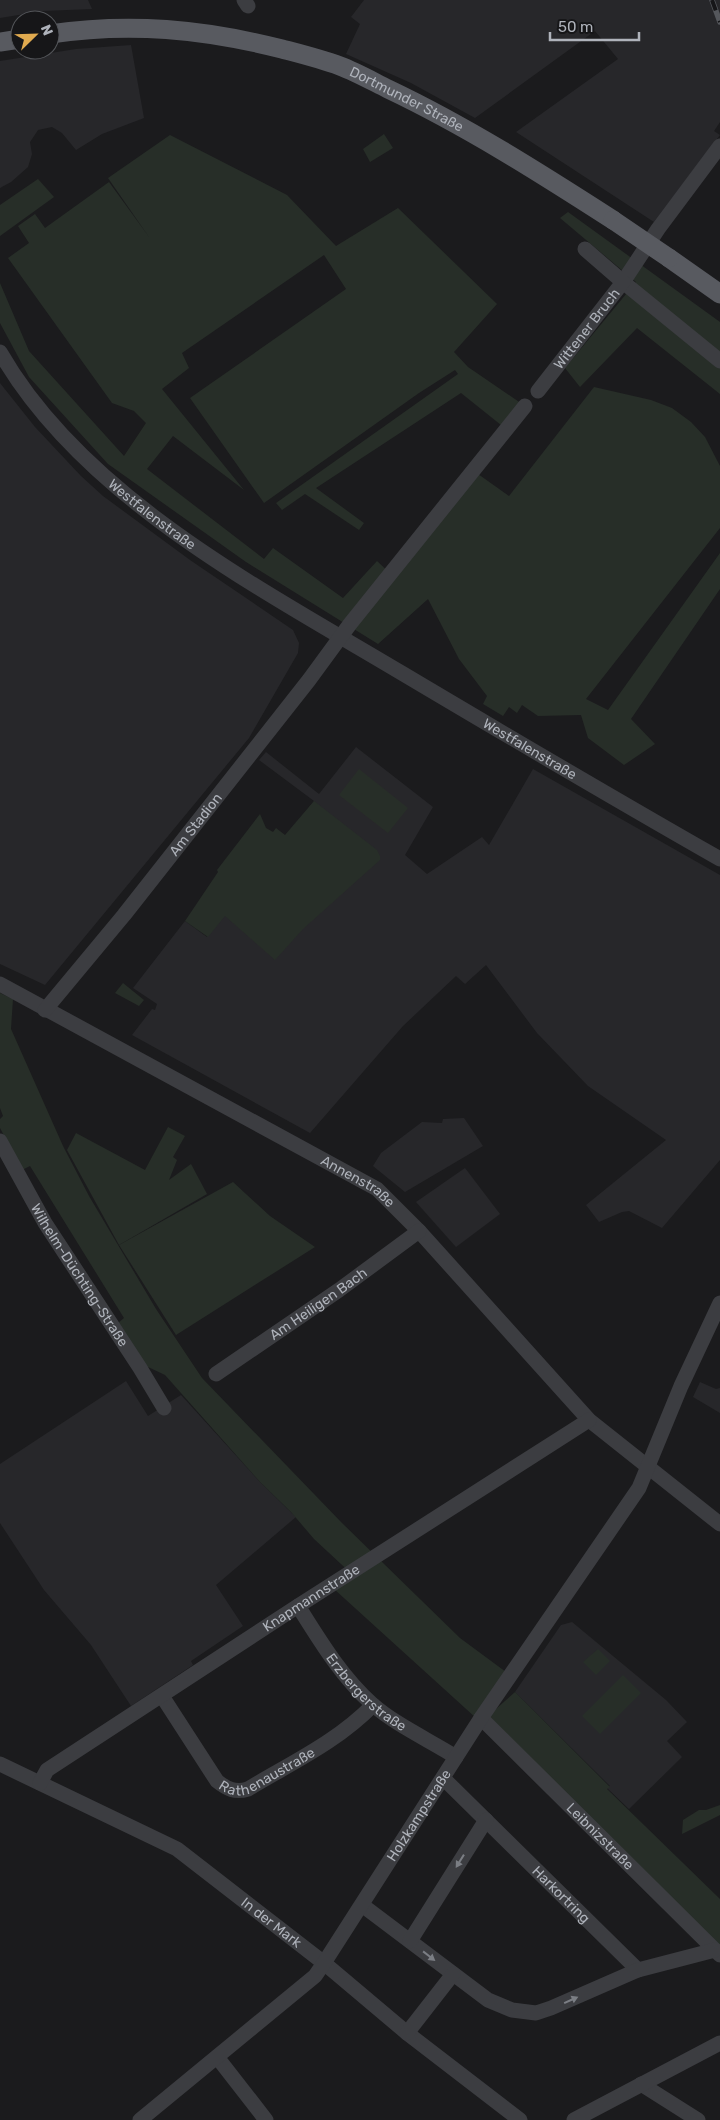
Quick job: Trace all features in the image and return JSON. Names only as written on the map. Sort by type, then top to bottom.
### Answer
[{"type":"main road","name":"Dortmunder Straße","points":[[60,33],[117,27],[171,29],[216,34],[266,45],[341,66],[396,92],[458,125],[612,220],[720,294]]},
{"type":"street","name":"Wittener Bruch","points":[[538,391],[626,276],[658,229],[720,146]]},
{"type":"street","name":"Wittener Bruch","points":[[585,249],[626,276]]},
{"type":"street","points":[[626,276],[720,361]]},
{"type":"street","name":"Westfalenstraße","points":[[0,352],[23,388],[78,452],[115,485],[217,560],[303,615],[603,793],[720,859]]},
{"type":"street","points":[[340,636],[525,406]]},
{"type":"street","name":"Am Stadion","points":[[44,1010],[124,915],[309,680],[340,636]]},
{"type":"street","name":"Annenstraße","points":[[0,984],[44,1010],[194,1088],[377,1189],[419,1231],[589,1420],[720,1524]]},
{"type":"street","name":"Wilhelm-Düchting-Straße","points":[[0,1141],[45,1224],[140,1368],[164,1408]]},
{"type":"street","name":"Am Heiligen Bach","points":[[216,1374],[339,1290],[419,1231]]},
{"type":"street","name":"Holzkampstraße","points":[[140,2120],[315,1976],[481,1718],[639,1488],[681,1386],[720,1303]]},
{"type":"street","name":"Knapmannstraße","points":[[40,1783],[48,1770],[298,1606],[589,1420]]},
{"type":"street","name":"Erzbergerstraße","points":[[298,1606],[330,1656],[351,1684],[373,1705],[456,1757]]},
{"type":"street","name":"Rathenaustraße","points":[[162,1696],[218,1781],[224,1787],[237,1791],[248,1790],[307,1756],[340,1735],[373,1705]]},
{"type":"street","name":"Leibnizstraße","points":[[481,1718],[717,1953]]},
{"type":"street","name":"In der Mark","points":[[0,1764],[177,1849],[324,1963],[407,2033],[520,2120]]},
{"type":"street","name":"Harkortring","points":[[443,1778],[638,1970]]},
{"type":"street","points":[[410,1941],[486,1820]]},
{"type":"street","points":[[362,1905],[488,2000],[504,2008],[529,2014],[551,2008],[638,1970],[717,1953]]},
{"type":"street","points":[[407,2033],[453,1974]]},
{"type":"street","points":[[574,2120],[720,2043]]},
{"type":"street","points":[[217,2057],[266,2120]]},
{"type":"street","points":[[641,2084],[698,2120]]},
{"type":"shaded area","points":[[0,0],[88,0],[92,9],[10,10],[10,16],[0,18]]},
{"type":"shaded area","points":[[364,0],[720,0],[720,122],[714,131],[720,135],[654,222],[516,132],[618,59],[595,31],[475,118],[411,83],[346,54],[360,24],[351,17]]},
{"type":"shaded area","points":[[131,45],[144,118],[102,134],[76,150],[62,133],[52,127],[38,130],[30,142],[32,154],[28,167],[11,182],[0,188],[0,61],[60,60],[60,52]]},
{"type":"shaded area","points":[[384,134],[393,148],[370,162],[363,149]]},
{"type":"shaded area","points":[[170,135],[287,195],[336,246],[398,208],[497,304],[454,352],[468,367],[525,406],[506,429],[461,393],[316,488],[364,523],[359,530],[305,494],[282,510],[276,503],[458,374],[455,370],[419,393],[264,503],[190,398],[346,289],[324,255],[182,353],[189,368],[162,389],[244,490],[173,436],[147,469],[264,559],[273,548],[343,598],[377,561],[394,577],[478,474],[509,496],[594,387],[651,400],[672,408],[691,422],[705,437],[720,466],[720,528],[586,699],[608,710],[720,553],[720,589],[631,719],[655,744],[624,765],[588,738],[581,715],[538,716],[522,705],[517,713],[509,707],[503,716],[483,704],[487,696],[459,659],[428,599],[378,644],[246,562],[108,464],[29,377],[0,323],[0,283],[29,351],[124,456],[146,423],[134,411],[112,403],[8,258],[29,243],[18,226],[35,214],[45,228],[109,182],[149,237],[108,178]]},
{"type":"shaded area","points":[[38,179],[54,197],[0,236],[0,205]]},
{"type":"shaded area","points":[[568,212],[720,322],[720,394],[637,328],[580,387],[565,368],[636,282],[560,218]]},
{"type":"shaded area","points":[[0,383],[35,427],[81,476],[103,496],[190,560],[293,630],[299,643],[298,653],[249,738],[45,985],[0,964]]},
{"type":"shaded area","points":[[356,747],[433,807],[405,855],[427,874],[482,837],[489,845],[533,769],[720,875],[720,1160],[662,1228],[629,1211],[599,1222],[586,1205],[666,1140],[588,1086],[537,1033],[486,965],[465,984],[456,976],[403,1026],[310,1133],[132,1035],[152,1009],[155,1010],[157,1004],[133,988],[185,921],[207,937],[314,801],[259,760],[266,752],[319,794]]},
{"type":"shaded area","points":[[359,769],[408,808],[388,833],[339,795]]},
{"type":"shaded area","points":[[314,801],[377,850],[380,860],[303,929],[275,960],[225,916],[208,937],[185,921],[218,872],[217,870],[260,814],[266,828],[273,832],[276,828],[285,835]]},
{"type":"shaded area","points":[[123,983],[144,1000],[139,1006],[115,993]]},
{"type":"shaded area","points":[[0,993],[13,999],[11,1029],[63,1146],[89,1196],[156,1309],[202,1378],[342,1523],[460,1638],[506,1672],[476,1718],[334,1589],[355,1577],[314,1539],[291,1512],[260,1482],[165,1375],[146,1366],[118,1323],[124,1318],[30,1166],[22,1170],[0,1128],[0,1119],[3,1116],[0,1108]]},
{"type":"shaded area","points":[[464,1118],[483,1146],[405,1192],[373,1166],[381,1153],[422,1122],[442,1123],[443,1119]]},
{"type":"shaded area","points":[[168,1127],[185,1136],[173,1157],[177,1160],[169,1180],[191,1164],[207,1194],[119,1245],[67,1150],[76,1133],[145,1170]]},
{"type":"shaded area","points":[[465,1168],[500,1214],[456,1247],[416,1202]]},
{"type":"shaded area","points":[[233,1182],[270,1216],[315,1247],[176,1335],[119,1245]]},
{"type":"shaded area","points":[[126,1381],[148,1416],[181,1395],[260,1482],[296,1517],[216,1585],[243,1626],[191,1661],[193,1665],[131,1706],[91,1645],[44,1590],[0,1523],[0,1464]]},
{"type":"shaded area","points":[[700,1382],[716,1389],[720,1388],[720,1413],[693,1397]]},
{"type":"shaded area","points":[[572,1622],[666,1700],[687,1722],[667,1741],[682,1757],[629,1809],[607,1788],[610,1786],[515,1692],[561,1625]]},
{"type":"shaded area","points":[[598,1649],[610,1661],[596,1675],[583,1662]]},
{"type":"shaded area","points":[[623,1675],[641,1693],[600,1734],[582,1716]]},
{"type":"shaded area","points":[[515,1692],[610,1787],[607,1789],[720,1899],[720,1946],[487,1717]]},
{"type":"shaded area","points":[[720,1805],[720,1815],[682,1834],[683,1820],[699,1810],[706,1810]]},
{"type":"railway","points":[[712,0],[720,22]]}]
